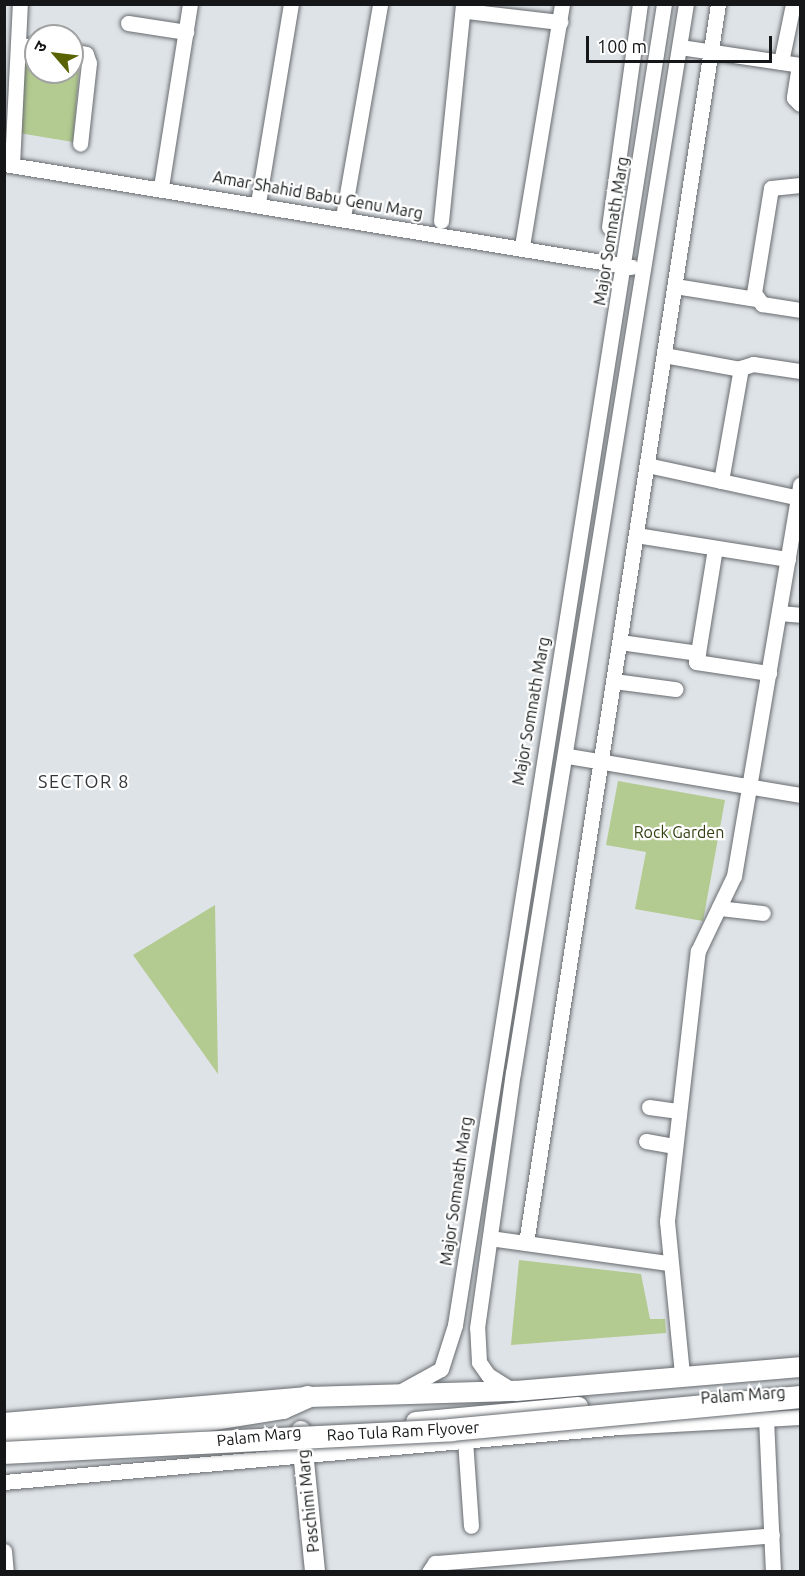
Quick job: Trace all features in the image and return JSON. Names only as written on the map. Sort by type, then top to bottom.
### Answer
[{"type":"highway","points":[[4,1440],[220,1419],[283,1408],[308,1397]]},
{"type":"highway","name":"Rao Tula Ram Flyover","points":[[4,1453],[451,1430],[801,1397]]},
{"type":"main road","name":"Palam Marg","points":[[4,1423],[308,1397],[516,1392],[682,1374],[801,1367]]},
{"type":"main road","name":"Palam Marg","points":[[4,1461],[301,1431],[801,1391]]},
{"type":"main road","name":"Paschimi Marg","points":[[301,1431],[315,1572]]},
{"type":"street","points":[[8,165],[20,4]]},
{"type":"street","points":[[161,187],[190,4]]},
{"type":"street","points":[[258,203],[291,4]]},
{"type":"street","points":[[344,217],[380,4]]},
{"type":"street","points":[[522,246],[562,4]]},
{"type":"street","points":[[609,227],[640,4]]},
{"type":"street","name":"Major Somnath Marg","points":[[394,1394],[427,1381],[441,1369],[455,1325],[533,809],[625,266],[664,4]]},
{"type":"street","points":[[516,1392],[488,1375],[479,1362],[477,1328],[686,4]]},
{"type":"street","points":[[526,1243],[718,4]]},
{"type":"street","points":[[781,62],[793,4]]},
{"type":"street","points":[[441,221],[464,8],[560,22]]},
{"type":"street","points":[[128,23],[186,32]]},
{"type":"street","points":[[18,45],[24,46]]},
{"type":"street","points":[[680,46],[800,65],[794,98],[801,104]]},
{"type":"street","points":[[80,144],[89,63],[84,54]]},
{"type":"street","name":"Amar Shahid Babu Genu Marg","points":[[8,165],[161,187],[522,246],[644,269]]},
{"type":"street","points":[[755,299],[771,188],[801,185]]},
{"type":"street","points":[[675,286],[801,309]]},
{"type":"street","points":[[664,355],[740,369],[753,364],[801,371]]},
{"type":"street","points":[[721,481],[740,369]]},
{"type":"street","points":[[647,465],[721,481],[800,491],[735,876],[698,951],[675,1146],[668,1263],[682,1374]]},
{"type":"street","points":[[636,535],[788,559]]},
{"type":"street","points":[[715,548],[696,662],[769,673]]},
{"type":"street","points":[[779,613],[801,615]]},
{"type":"street","points":[[620,642],[698,649]]},
{"type":"street","points":[[614,681],[675,689]]},
{"type":"street","points":[[568,756],[801,795]]},
{"type":"street","points":[[719,908],[763,913]]},
{"type":"street","points":[[649,1107],[679,1111]]},
{"type":"street","points":[[645,1141],[675,1146]]},
{"type":"street","points":[[490,1238],[668,1263]]},
{"type":"street","points":[[455,1325],[477,1328]]},
{"type":"street","points":[[4,1482],[465,1440],[801,1417]]},
{"type":"street","name":"Palam Marg","points":[[766,1418],[773,1572]]},
{"type":"street","points":[[465,1440],[471,1526]]},
{"type":"street","points":[[429,1572],[435,1563],[772,1535]]},
{"type":"street","points":[[4,1551],[6,1572]]},
{"type":"green space","points":[[22,63],[24,63],[24,84],[78,84],[73,142],[19,133]]},
{"type":"green space","name":"Rock Garden","points":[[618,781],[725,800],[703,921],[635,909],[646,852],[606,845]]},
{"type":"green space","points":[[215,905],[218,1074],[133,955]]},
{"type":"green space","points":[[519,1260],[641,1274],[650,1319],[665,1319],[666,1333],[511,1345]]},
{"type":"district","name":"SECTOR 8","points":[[84,781]]}]
